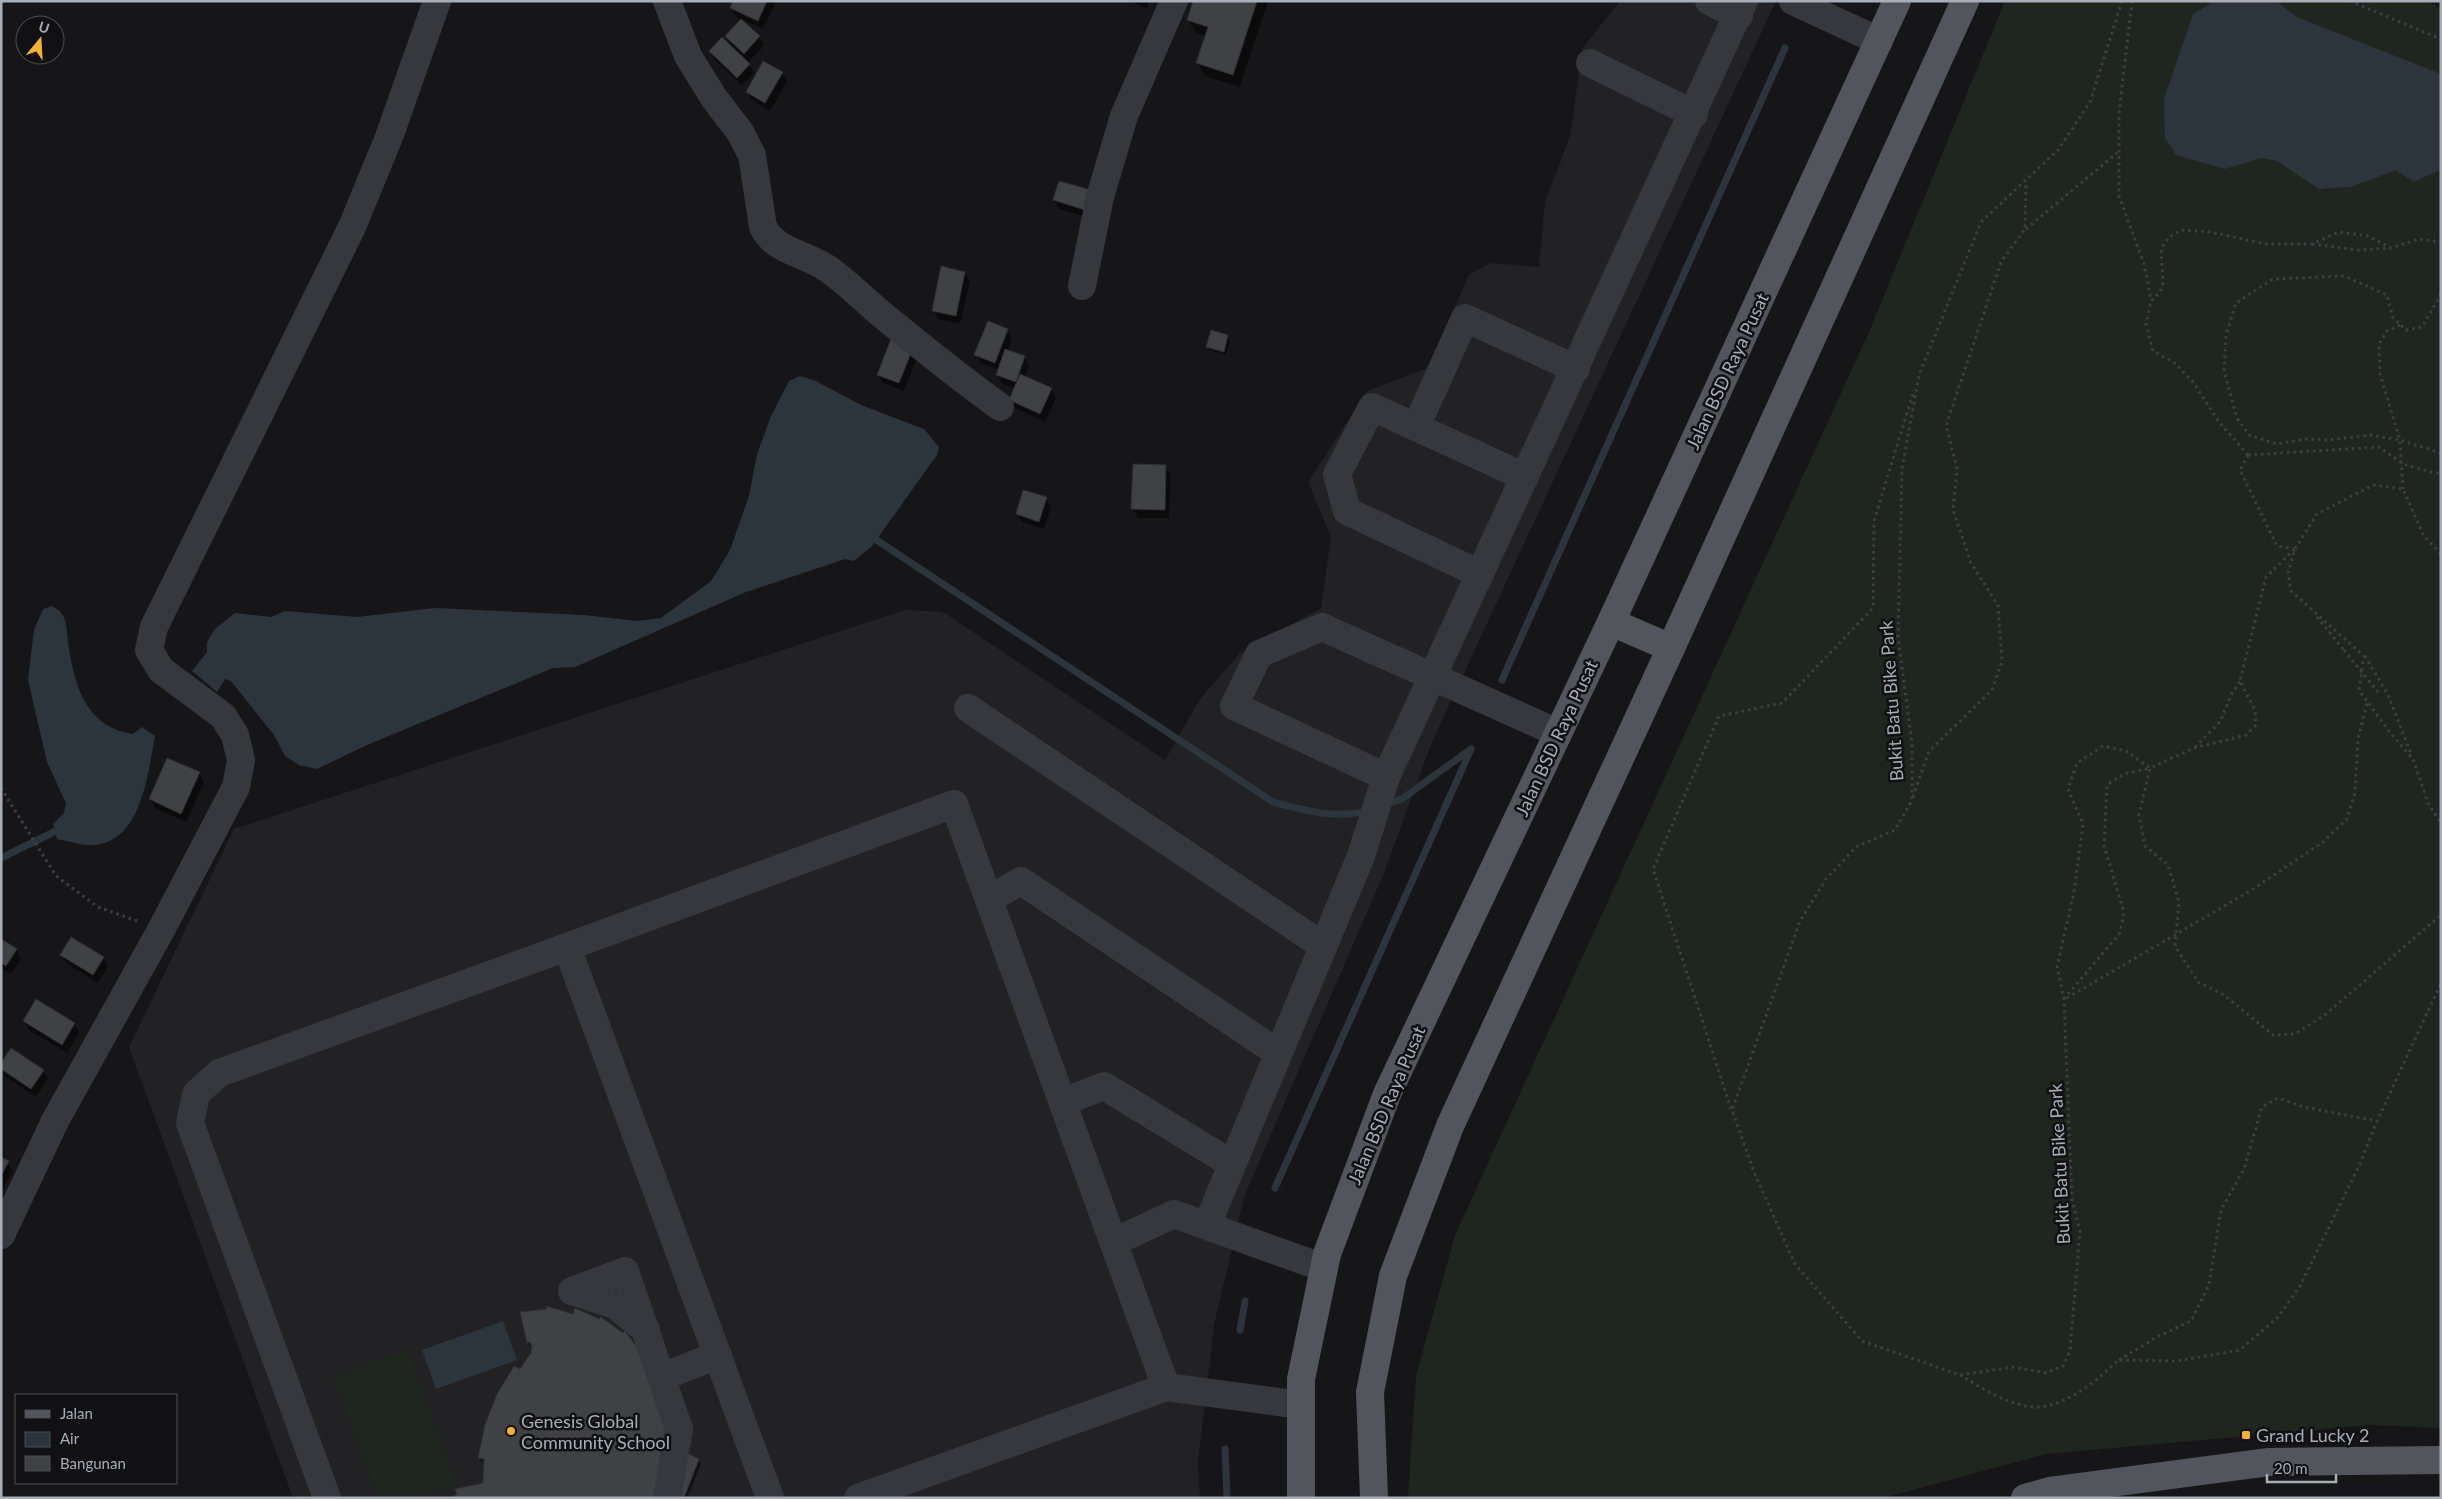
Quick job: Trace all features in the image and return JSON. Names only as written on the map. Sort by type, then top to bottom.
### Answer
[{"type":"main road","name":"Jalan BSD Raya Pusat","points":[[1301,1498],[1301,1379],[1324,1268],[1327,1254],[1387,1094],[1611,622],[1897,1]]},
{"type":"main road","points":[[1374,1498],[1370,1392],[1392,1276],[1450,1126],[1671,648],[1965,1]]},
{"type":"main road","points":[[1611,622],[1671,648]]},
{"type":"main road","points":[[2025,1498],[2050,1491],[2269,1462],[2441,1460]]},
{"type":"street","points":[[1,1235],[55,1121],[161,930],[236,787],[241,760],[236,735],[223,716],[161,670],[149,650],[154,627],[352,227],[389,137],[437,1]]},
{"type":"street","points":[[667,1],[688,56],[714,98],[740,132],[752,155],[763,227],[768,236],[780,247],[803,255],[826,268],[944,366],[1000,407]]},
{"type":"street","points":[[1082,286],[1100,197],[1124,116],[1174,1]]},
{"type":"street","points":[[1207,1225],[1361,856],[1384,784],[1742,9],[1709,1]]},
{"type":"street","points":[[1793,1],[1879,41]]},
{"type":"street","points":[[1590,63],[1694,114]]},
{"type":"street","points":[[1416,428],[1465,318],[1576,369]]},
{"type":"street","points":[[1480,574],[1347,511],[1337,474],[1372,407],[1525,477]]},
{"type":"street","points":[[1384,784],[1234,706],[1259,654],[1322,627],[1558,733]]},
{"type":"street","points":[[968,708],[1323,946]]},
{"type":"street","points":[[327,1498],[190,1123],[196,1094],[219,1072],[567,947],[954,804],[1166,1388]]},
{"type":"street","points":[[989,899],[1020,881],[1278,1053]]},
{"type":"street","points":[[567,947],[770,1498]]},
{"type":"street","points":[[1063,1102],[1104,1086],[1232,1164]]},
{"type":"street","points":[[1114,1242],[1174,1214],[1324,1268]]},
{"type":"street","points":[[646,1330],[680,1429],[667,1498]]},
{"type":"street","points":[[662,1377],[718,1355]]},
{"type":"street","points":[[858,1498],[1166,1388],[1301,1405]]},
{"type":"path","points":[[2025,229],[2026,182],[2058,150],[2090,102],[2122,1]]},
{"type":"path","points":[[2132,1],[2119,113],[2119,196],[2144,264],[2151,301],[2146,324],[2153,351],[2176,364],[2192,382],[2219,422],[2248,455]]},
{"type":"path","points":[[2350,1],[2441,39]]},
{"type":"path","points":[[1912,800],[1930,751],[1992,690],[2002,662],[1998,605],[1971,563],[1953,510],[1957,468],[1946,426],[2000,262],[2025,229],[2118,152]]},
{"type":"path","name":"Bukit Batu Bike Park","points":[[2026,182],[1981,222],[1919,374],[1902,470],[1898,637],[1912,744],[1912,800],[1895,830],[1856,847],[1826,878],[1800,922],[1732,1110],[1754,1172],[1795,1264],[1862,1341],[1960,1375],[2013,1367],[2046,1372],[2063,1366],[2070,1351],[2080,1231],[2072,1200],[2064,999],[2057,967],[2074,892],[2084,824],[2068,789],[2077,762],[2103,746],[2126,752],[2150,768]]},
{"type":"path","points":[[2151,301],[2160,292],[2163,282],[2161,249],[2169,237],[2182,230],[2211,232],[2265,244],[2312,244],[2358,250],[2391,248],[2419,239],[2441,242]]},
{"type":"path","points":[[2312,244],[2339,232],[2368,236],[2391,248]]},
{"type":"path","points":[[2441,294],[2422,327],[2406,330],[2393,318],[2388,295],[2344,276],[2273,279],[2236,303],[2226,335],[2224,371],[2237,418],[2248,435],[2262,441],[2277,444],[2306,439],[2328,440],[2372,435],[2400,440],[2441,453]]},
{"type":"path","points":[[2400,324],[2387,331],[2380,344],[2380,374],[2400,440],[2403,489],[2424,536],[2441,554]]},
{"type":"path","points":[[1732,1110],[1653,869],[1720,716],[1782,703],[1873,608],[1874,521],[1919,374]]},
{"type":"path","points":[[2248,455],[2379,446],[2402,464],[2435,473],[2441,472]]},
{"type":"path","points":[[2248,455],[2240,470],[2277,546],[2295,549]]},
{"type":"path","points":[[2194,748],[2220,722],[2231,695],[2240,681],[2266,577],[2295,549],[2317,514],[2373,485],[2403,489]]},
{"type":"path","points":[[2295,549],[2288,573],[2291,591],[2364,656],[2388,695],[2428,803],[2441,823]]},
{"type":"path","points":[[2312,611],[2378,692]]},
{"type":"path","points":[[2364,656],[2359,690],[2413,759]]},
{"type":"path","points":[[2064,999],[2120,933],[2124,912],[2104,846],[2107,785],[2124,774],[2150,768],[2194,748],[2246,735],[2256,725],[2255,710],[2240,681]]},
{"type":"path","points":[[2064,999],[2250,891],[2322,842],[2347,819],[2355,793],[2358,739],[2367,702]]},
{"type":"path","points":[[2150,768],[2139,815],[2146,846],[2168,865],[2179,902],[2176,946],[2198,982],[2224,995],[2273,1035],[2295,1034],[2326,1014],[2441,915]]},
{"type":"path","points":[[1,788],[56,876],[98,907],[161,930]]},
{"type":"path","points":[[2118,1360],[2177,1361],[2240,1350],[2278,1317],[2300,1286],[2359,1166],[2377,1121],[2441,984]]},
{"type":"path","points":[[1960,1375],[1989,1392],[2019,1404],[2036,1407],[2060,1401],[2096,1382],[2118,1360],[2157,1337],[2190,1321],[2209,1285],[2221,1210],[2244,1168],[2262,1107],[2278,1098],[2304,1107],[2377,1121]]},
{"type":"shaded area","points":[[1620,1],[1776,1],[1432,742],[1384,873],[1244,1197],[1214,1325],[1198,1463],[1200,1498],[293,1498],[129,1047],[234,829],[905,610],[943,612],[1165,760],[1200,699],[1240,653],[1321,608],[1331,537],[1308,482],[1367,391],[1428,368],[1469,275],[1490,263],[1539,267],[1545,202],[1571,133],[1582,49]]},
{"type":"shaded area","points":[[2005,1],[2426,1],[2441,8],[2441,1428],[2371,1425],[2046,1454],[1883,1498],[1408,1498],[1416,1376],[1455,1235],[1869,332]]},
{"type":"shaded area","points":[[408,1349],[457,1485],[420,1498],[377,1498],[333,1376]]},
{"type":"water","points":[[2215,1],[2276,1],[2297,17],[2441,74],[2440,170],[2414,182],[2396,170],[2351,187],[2319,189],[2277,161],[2261,158],[2225,169],[2176,155],[2165,138],[2164,99],[2193,14]]},
{"type":"water","points":[[800,376],[816,381],[861,405],[924,429],[939,447],[937,455],[872,546],[854,561],[845,559],[746,592],[575,667],[553,668],[367,745],[317,769],[299,765],[285,756],[274,735],[231,681],[225,679],[217,692],[192,671],[207,652],[207,642],[215,629],[235,613],[271,617],[285,611],[357,617],[435,608],[584,615],[637,621],[661,618],[711,581],[730,550],[749,496],[757,454],[771,416],[789,381]]},
{"type":"water","points":[[52,606],[64,617],[74,673],[85,701],[93,713],[103,723],[117,730],[133,734],[142,727],[155,736],[145,786],[133,819],[123,832],[110,841],[94,845],[57,839],[53,824],[64,813],[66,803],[47,762],[28,680],[34,630],[43,609]]},
{"type":"water","points":[[503,1321],[517,1360],[436,1389],[422,1350]]},
{"type":"building","points":[[733,1],[767,1],[758,21],[730,8]]},
{"type":"building","points":[[1193,1],[1257,1],[1233,75],[1196,63],[1208,27],[1187,20]]},
{"type":"building","points":[[741,19],[760,36],[744,54],[725,36]]},
{"type":"building","points":[[722,37],[750,64],[737,78],[709,51]]},
{"type":"building","points":[[763,61],[783,72],[765,103],[746,92]]},
{"type":"building","points":[[1059,181],[1091,190],[1085,210],[1053,200]]},
{"type":"building","points":[[941,266],[965,272],[956,316],[932,311]]},
{"type":"building","points":[[988,321],[1008,329],[995,363],[974,355]]},
{"type":"building","points":[[1211,330],[1228,335],[1224,352],[1206,347]]},
{"type":"building","points":[[891,339],[913,348],[899,383],[877,375]]},
{"type":"building","points":[[1005,349],[1025,356],[1016,382],[996,375]]},
{"type":"building","points":[[1020,374],[1052,388],[1040,414],[1009,400]]},
{"type":"building","points":[[1133,464],[1166,465],[1165,510],[1131,509]]},
{"type":"building","points":[[1023,490],[1047,497],[1039,522],[1016,514]]},
{"type":"building","points":[[167,758],[200,772],[181,814],[149,799]]},
{"type":"building","points":[[71,937],[104,957],[93,975],[60,955]]},
{"type":"building","points":[[1,939],[17,949],[6,966],[1,963]]},
{"type":"building","points":[[36,999],[75,1023],[62,1045],[23,1021]]},
{"type":"building","points":[[11,1048],[44,1070],[31,1089],[1,1069],[1,1063]]},
{"type":"building","points":[[1,1157],[9,1161],[1,1176]]},
{"type":"building","points":[[546,1306],[573,1314],[575,1308],[599,1319],[601,1317],[623,1333],[625,1331],[641,1353],[670,1418],[657,1498],[450,1498],[457,1494],[455,1489],[483,1483],[484,1459],[478,1458],[485,1425],[497,1394],[514,1366],[520,1369],[531,1353],[532,1347],[530,1342],[527,1343],[520,1312],[547,1309]]},
{"type":"building","points":[[665,1442],[699,1459],[684,1498],[657,1498]]},
{"type":"waterway","points":[[1502,680],[1785,48]]},
{"type":"waterway","points":[[869,535],[1273,802],[1321,813],[1345,814],[1369,810]]},
{"type":"waterway","points":[[1384,805],[1402,799],[1471,749]]},
{"type":"waterway","points":[[1275,1188],[1471,749]]},
{"type":"waterway","points":[[1,858],[62,828]]},
{"type":"waterway","points":[[1240,1330],[1245,1301]]},
{"type":"waterway","points":[[1225,1449],[1227,1498]]},
{"type":"place","name":"Genesis Global Community School","points":[[511,1431]]},
{"type":"place","name":"Grand Lucky 2","points":[[2246,1435]]}]
